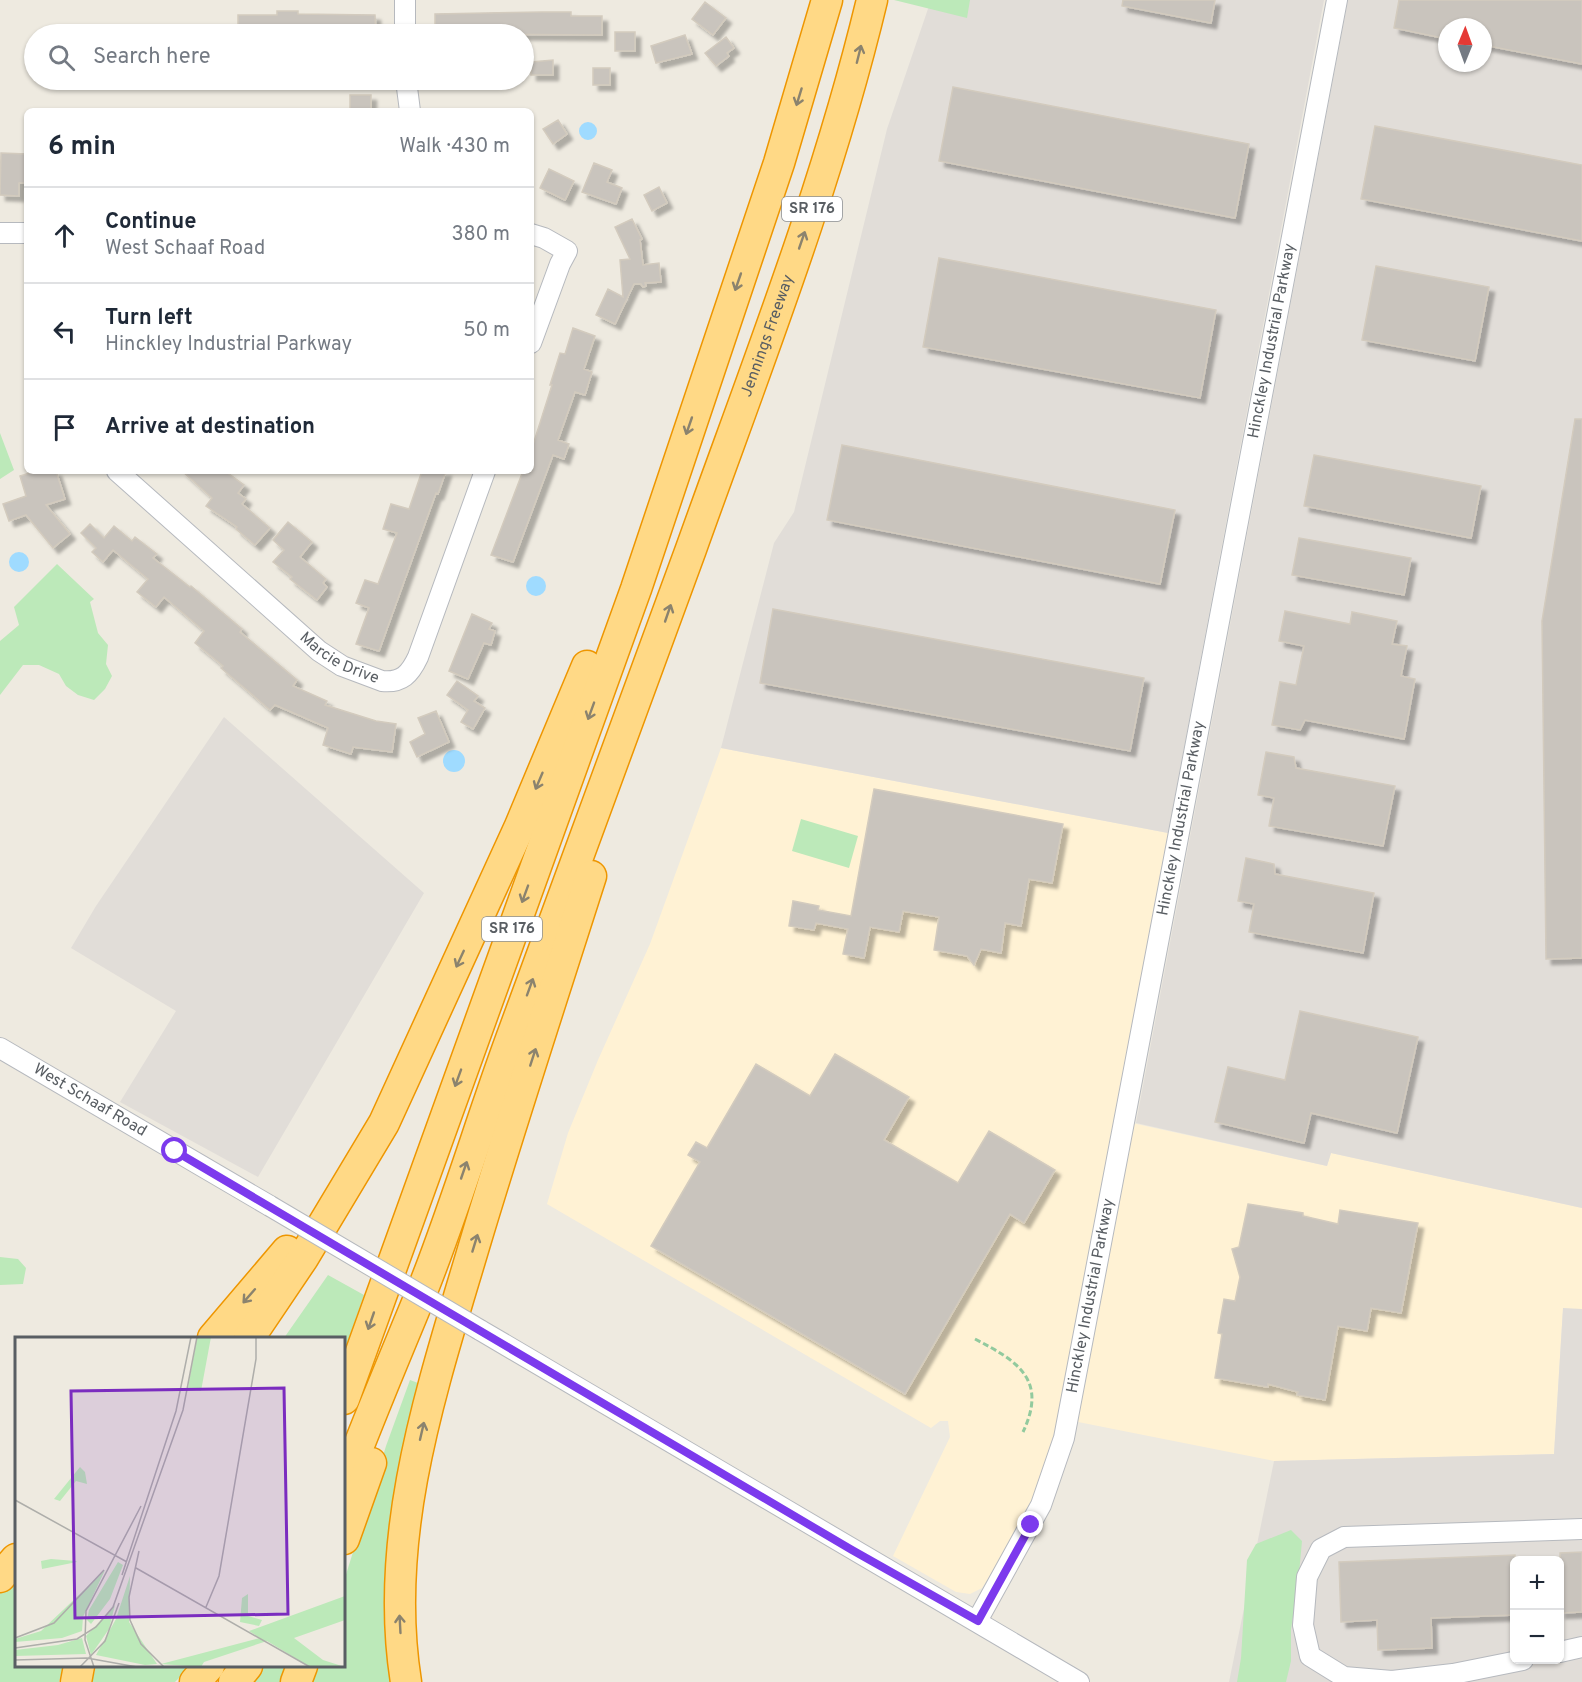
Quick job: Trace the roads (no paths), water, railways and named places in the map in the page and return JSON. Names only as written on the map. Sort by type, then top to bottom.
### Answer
[{"type":"highway","name":"SR 176","points":[[345,1396],[636,589],[678,457],[778,163],[827,0]]},
{"type":"highway","name":"Jennings Freeway","points":[[649,668],[828,163],[855,75],[872,0]]},
{"type":"highway","points":[[250,1337],[303,1258],[379,1132],[520,826],[678,457]]},
{"type":"highway","name":"SR 176","points":[[345,1481],[424,1285],[511,1037],[649,668]]},
{"type":"highway","points":[[406,1682],[402,1658],[400,1568],[413,1474],[430,1399],[517,1105],[626,766],[649,668]]},
{"type":"highway","points":[[214,1337],[277,1265],[324,1202],[388,1098],[432,1020]]},
{"type":"highway","points":[[345,1536],[387,1417],[424,1285]]},
{"type":"highway","points":[[0,1577],[15,1560]]},
{"type":"highway","points":[[76,1682],[80,1667]]},
{"type":"highway","points":[[195,1682],[207,1667]]},
{"type":"highway","points":[[234,1682],[245,1667]]},
{"type":"highway","points":[[296,1682],[301,1667]]},
{"type":"street","points":[[405,0],[405,24]]},
{"type":"street","name":"Hinckley Industrial Parkway","points":[[978,1621],[1041,1505],[1064,1438],[1338,0]]},
{"type":"street","points":[[407,90],[410,108]]},
{"type":"street","points":[[0,234],[24,234]]},
{"type":"street","points":[[534,235],[567,251],[534,335]]},
{"type":"street","name":"Marcie Drive","points":[[120,474],[329,660],[382,681],[392,682],[407,676],[418,657],[484,474]]},
{"type":"street","name":"West Schaaf Road","points":[[0,1048],[1079,1682]]},
{"type":"street","points":[[1510,1662],[1453,1674],[1392,1681],[1344,1677],[1310,1656],[1304,1625],[1307,1577],[1321,1549],[1344,1537],[1582,1529]]},
{"type":"street","points":[[1564,1651],[1582,1647]]},
{"type":"water","points":[[588,122],[594,125],[597,131],[594,137],[588,140],[582,137],[579,131],[582,125]]},
{"type":"water","points":[[19,552],[26,555],[29,562],[26,569],[19,572],[12,569],[9,562],[12,555]]},
{"type":"water","points":[[536,576],[543,579],[546,586],[543,593],[536,596],[529,593],[526,586],[529,579]]},
{"type":"water","points":[[454,750],[464,757],[465,761],[458,771],[454,772],[444,765],[443,761],[450,751]]}]
